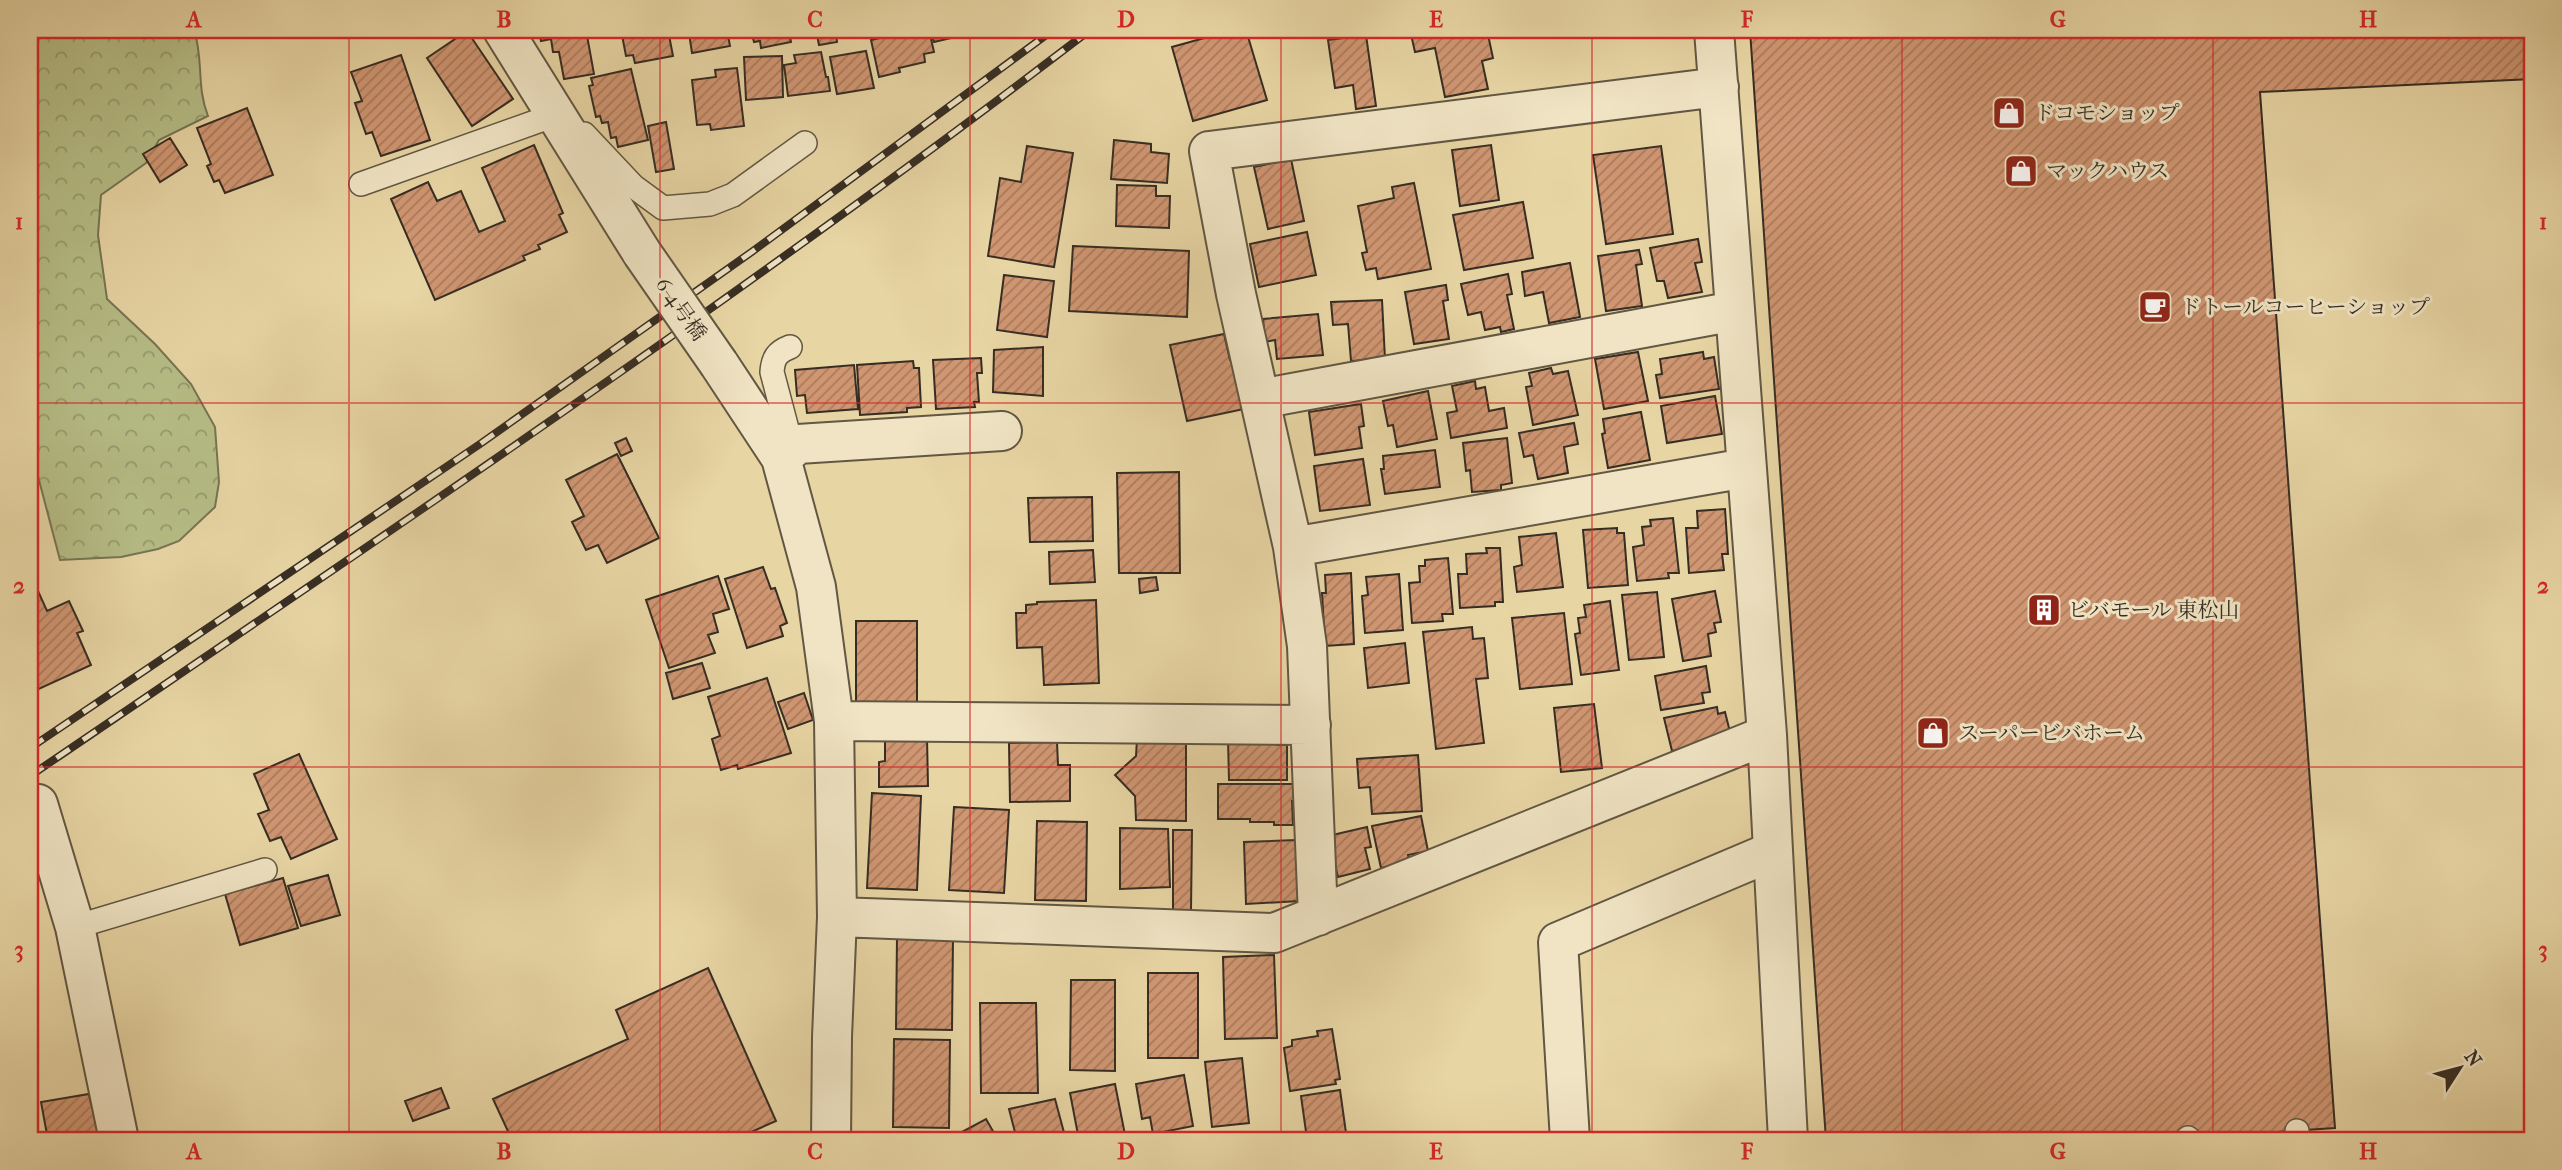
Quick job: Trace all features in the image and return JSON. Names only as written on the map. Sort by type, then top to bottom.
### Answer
[{"type":"street","name":"6-4号橋","points":[[503,30],[642,253],[719,364],[786,453],[816,587],[834,721],[837,917],[831,1140]]},
{"type":"street","points":[[1714,30],[1767,735],[1788,1140]]},
{"type":"street","points":[[1318,916],[1307,646],[1293,547],[1236,294],[1209,151],[1719,87]]},
{"type":"street","points":[[1261,399],[1735,311]]},
{"type":"street","points":[[786,453],[798,444],[1002,430]]},
{"type":"street","points":[[1293,547],[1746,468]]},
{"type":"street","points":[[834,721],[1311,725]]},
{"type":"street","points":[[837,917],[1274,933],[1767,735]]},
{"type":"street","points":[[38,804],[75,927],[119,1140]]},
{"type":"street","points":[[1570,1140],[1558,942],[1773,851]]},
{"type":"lane","points":[[526,68],[633,186],[663,208],[710,204],[733,195],[805,143]]},
{"type":"lane","points":[[361,184],[555,115]]},
{"type":"lane","points":[[786,453],[772,372],[773,359],[790,346]]},
{"type":"lane","points":[[75,927],[265,870]]},
{"type":"green space","points":[[30,30],[194,30],[199,52],[202,94],[208,116],[159,140],[146,163],[101,195],[98,235],[107,299],[155,344],[191,384],[215,427],[219,482],[215,507],[179,541],[158,549],[121,557],[60,560],[30,446]]},
{"type":"building","points":[[539,30],[586,30],[594,74],[564,79],[559,52],[553,52],[551,39],[541,41]]},
{"type":"building","points":[[621,30],[668,30],[673,56],[635,63],[633,55],[626,56]]},
{"type":"building","points":[[680,30],[727,30],[730,46],[692,53],[689,33],[680,34]]},
{"type":"building","points":[[751,30],[809,30],[810,33],[790,37],[791,42],[761,48],[760,41],[754,42]]},
{"type":"building","points":[[816,30],[855,30],[836,33],[837,42],[819,45]]},
{"type":"building","points":[[915,30],[929,30],[934,52],[924,54],[925,62],[899,68],[900,72],[879,77],[871,40]]},
{"type":"building","points":[[931,30],[949,30],[951,38],[934,42]]},
{"type":"building","points":[[1233,30],[1246,30],[1267,100],[1193,121],[1172,47]]},
{"type":"building","points":[[1410,30],[1487,30],[1493,58],[1482,61],[1488,89],[1445,97],[1435,48],[1415,52]]},
{"type":"building","name":"ビバモール 東松山","points":[[1750,30],[2532,30],[2532,79],[2260,92],[2335,1128],[2155,1140],[1826,1140]]},
{"type":"building","points":[[467,31],[513,99],[472,126],[427,58]]},
{"type":"building","points":[[1366,35],[1376,106],[1356,109],[1353,85],[1335,88],[1328,40]]},
{"type":"building","points":[[866,51],[874,88],[837,94],[830,57]]},
{"type":"building","points":[[821,52],[830,91],[788,96],[784,65],[796,63],[794,55]]},
{"type":"building","points":[[401,55],[430,140],[381,156],[372,132],[366,134],[355,103],[362,101],[351,72]]},
{"type":"building","points":[[782,56],[783,97],[746,100],[744,57]]},
{"type":"building","points":[[737,68],[744,126],[711,130],[710,124],[697,125],[692,80],[716,77],[715,70]]},
{"type":"building","points":[[631,69],[648,140],[618,147],[616,137],[611,138],[608,122],[602,123],[600,116],[596,117],[589,86],[593,85],[591,78]]},
{"type":"building","points":[[247,108],[273,175],[225,193],[219,180],[214,182],[207,166],[211,164],[197,128]]},
{"type":"building","points":[[666,122],[674,169],[656,172],[648,126]]},
{"type":"building","points":[[170,138],[187,165],[160,182],[143,154]]},
{"type":"building","points":[[1114,140],[1151,144],[1151,152],[1169,154],[1167,183],[1111,179]]},
{"type":"building","points":[[534,145],[563,213],[559,215],[567,232],[538,245],[540,249],[523,256],[525,260],[435,300],[391,199],[428,182],[437,201],[461,191],[479,232],[505,221],[482,168]]},
{"type":"building","points":[[1491,145],[1499,200],[1460,206],[1452,150]]},
{"type":"building","points":[[1027,146],[1073,153],[1054,267],[988,256],[1000,178],[1021,182]]},
{"type":"building","points":[[1661,146],[1673,234],[1606,244],[1593,155]]},
{"type":"building","points":[[1291,159],[1304,221],[1268,229],[1254,167]]},
{"type":"building","points":[[1414,183],[1431,269],[1378,279],[1376,268],[1366,270],[1362,253],[1367,252],[1358,206],[1394,198],[1392,187]]},
{"type":"building","points":[[1117,185],[1156,186],[1156,196],[1170,196],[1169,228],[1116,226]]},
{"type":"building","points":[[1523,202],[1533,258],[1464,270],[1453,215]]},
{"type":"building","points":[[1307,232],[1316,275],[1259,287],[1250,244]]},
{"type":"building","points":[[1698,239],[1702,262],[1695,263],[1702,292],[1668,298],[1664,281],[1657,281],[1650,248]]},
{"type":"building","points":[[1073,246],[1189,251],[1187,317],[1069,311]]},
{"type":"building","points":[[1639,250],[1642,264],[1636,265],[1642,306],[1606,311],[1598,256]]},
{"type":"building","points":[[1570,263],[1580,317],[1549,323],[1543,292],[1525,296],[1522,272]]},
{"type":"building","points":[[1508,274],[1512,294],[1507,295],[1514,329],[1501,332],[1500,327],[1485,330],[1481,312],[1468,315],[1461,284]]},
{"type":"building","points":[[1004,275],[1054,281],[1047,337],[997,330]]},
{"type":"building","points":[[1446,285],[1448,300],[1443,301],[1449,339],[1414,344],[1405,292]]},
{"type":"building","points":[[1382,300],[1385,359],[1351,361],[1348,324],[1333,325],[1331,302]]},
{"type":"building","points":[[1318,314],[1323,355],[1277,359],[1275,340],[1265,342],[1263,319]]},
{"type":"building","points":[[1224,334],[1244,409],[1187,421],[1170,345]]},
{"type":"building","points":[[1043,347],[1043,396],[993,392],[994,350]]},
{"type":"building","points":[[1638,352],[1648,401],[1604,409],[1595,359]]},
{"type":"building","points":[[1703,352],[1704,359],[1714,357],[1719,389],[1660,398],[1656,375],[1662,374],[1660,359]]},
{"type":"building","points":[[981,358],[982,373],[977,373],[979,402],[974,402],[975,407],[936,409],[933,360]]},
{"type":"building","points":[[913,361],[914,368],[919,368],[921,407],[907,408],[907,412],[860,415],[857,365]]},
{"type":"building","points":[[854,365],[858,409],[807,413],[805,395],[797,396],[795,370]]},
{"type":"building","points":[[1551,368],[1553,374],[1568,371],[1578,415],[1533,425],[1526,387],[1532,386],[1529,373]]},
{"type":"building","points":[[1475,381],[1476,389],[1485,387],[1489,411],[1504,408],[1507,428],[1451,438],[1447,413],[1457,411],[1452,386]]},
{"type":"building","points":[[1428,391],[1437,439],[1397,447],[1393,425],[1388,426],[1383,401]]},
{"type":"building","points":[[1715,396],[1722,434],[1667,443],[1661,406]]},
{"type":"building","points":[[1361,404],[1364,426],[1359,427],[1362,448],[1315,455],[1309,412]]},
{"type":"building","points":[[1641,412],[1650,460],[1608,468],[1602,434],[1605,433],[1603,419]]},
{"type":"building","points":[[1574,423],[1578,444],[1564,447],[1568,473],[1538,479],[1533,455],[1524,457],[1519,433]]},
{"type":"building","points":[[626,438],[632,451],[621,456],[615,443]]},
{"type":"building","points":[[1507,438],[1512,483],[1501,485],[1501,490],[1472,492],[1470,470],[1466,471],[1463,443]]},
{"type":"building","points":[[1435,450],[1440,487],[1385,494],[1381,469],[1384,469],[1383,456]]},
{"type":"building","points":[[617,454],[659,538],[607,563],[598,545],[586,550],[572,522],[584,516],[566,480]]},
{"type":"building","points":[[1363,459],[1370,505],[1320,511],[1314,466]]},
{"type":"building","points":[[1179,472],[1180,573],[1119,573],[1117,473]]},
{"type":"building","points":[[1092,497],[1093,541],[1030,542],[1028,498]]},
{"type":"building","points":[[1725,509],[1728,554],[1722,554],[1724,570],[1689,573],[1686,528],[1698,528],[1697,511]]},
{"type":"building","points":[[1673,518],[1679,573],[1668,573],[1669,578],[1637,581],[1633,547],[1644,545],[1642,527],[1651,526],[1650,520]]},
{"type":"building","points":[[1617,528],[1617,533],[1624,533],[1628,585],[1588,588],[1583,530]]},
{"type":"building","points":[[1556,533],[1563,587],[1517,592],[1514,567],[1522,565],[1519,537]]},
{"type":"building","points":[[1486,548],[1500,548],[1503,602],[1495,602],[1495,606],[1460,608],[1458,574],[1467,574],[1466,554],[1487,553]]},
{"type":"building","points":[[1093,550],[1095,582],[1050,584],[1049,552]]},
{"type":"building","points":[[1448,558],[1453,614],[1442,614],[1443,621],[1412,623],[1409,583],[1420,582],[1419,566],[1425,566],[1425,560]]},
{"type":"building","points":[[763,567],[771,589],[775,588],[787,623],[780,626],[783,636],[747,648],[725,579]]},
{"type":"building","points":[[1351,573],[1354,644],[1325,646],[1322,593],[1326,593],[1325,575]]},
{"type":"building","points":[[1399,574],[1403,630],[1365,633],[1362,596],[1368,595],[1366,577]]},
{"type":"building","points":[[718,576],[729,609],[713,614],[718,632],[708,635],[715,653],[669,668],[646,600]]},
{"type":"building","points":[[1156,577],[1158,590],[1140,593],[1139,579]]},
{"type":"building","points":[[33,580],[47,611],[69,601],[83,631],[77,633],[91,665],[30,693],[30,582]]},
{"type":"building","points":[[1715,591],[1721,622],[1714,623],[1716,632],[1708,634],[1711,656],[1683,661],[1672,599]]},
{"type":"building","points":[[1657,592],[1664,657],[1629,660],[1622,595]]},
{"type":"building","points":[[1096,600],[1099,683],[1044,685],[1042,647],[1017,648],[1016,613],[1026,613],[1026,605],[1037,602]]},
{"type":"building","points":[[1610,601],[1619,670],[1581,675],[1575,634],[1580,633],[1578,618],[1586,617],[1584,605]]},
{"type":"building","points":[[1564,613],[1572,684],[1520,689],[1512,618]]},
{"type":"building","points":[[856,621],[917,621],[917,707],[856,706]]},
{"type":"building","points":[[1472,627],[1473,639],[1484,638],[1488,678],[1476,679],[1484,743],[1436,749],[1423,632]]},
{"type":"building","points":[[1405,643],[1409,683],[1368,688],[1364,648]]},
{"type":"building","points":[[702,663],[710,688],[673,699],[666,673]]},
{"type":"building","points":[[1706,666],[1710,692],[1702,693],[1704,703],[1661,710],[1655,676]]},
{"type":"building","points":[[767,678],[791,753],[738,769],[737,765],[721,770],[712,739],[720,736],[708,697]]},
{"type":"building","points":[[804,693],[813,720],[788,729],[778,702]]},
{"type":"building","points":[[1594,704],[1602,768],[1561,772],[1554,708]]},
{"type":"building","points":[[1717,707],[1718,714],[1725,712],[1731,736],[1717,742],[1672,751],[1664,718]]},
{"type":"building","points":[[927,737],[928,786],[879,787],[879,762],[885,761],[885,738]]},
{"type":"building","points":[[1137,739],[1186,740],[1186,821],[1136,820],[1135,796],[1115,775],[1136,756]]},
{"type":"building","points":[[1278,739],[1277,745],[1287,745],[1287,780],[1229,780],[1228,740]]},
{"type":"building","points":[[1057,742],[1058,765],[1070,765],[1070,801],[1010,802],[1009,743]]},
{"type":"building","points":[[299,754],[337,839],[291,859],[281,837],[270,841],[258,814],[269,810],[254,774]]},
{"type":"building","points":[[1418,755],[1422,811],[1372,814],[1370,787],[1359,788],[1357,759]]},
{"type":"building","points":[[1218,784],[1297,784],[1296,801],[1292,801],[1293,825],[1250,822],[1250,819],[1218,819]]},
{"type":"building","points":[[872,793],[921,796],[917,890],[867,888]]},
{"type":"building","points":[[954,807],[1009,810],[1004,893],[949,890]]},
{"type":"building","points":[[1421,816],[1428,851],[1408,855],[1410,862],[1381,868],[1372,826]]},
{"type":"building","points":[[1037,821],[1087,822],[1086,901],[1035,900]]},
{"type":"building","points":[[1367,827],[1371,847],[1365,848],[1370,869],[1338,877],[1328,836]]},
{"type":"building","points":[[1120,828],[1168,829],[1170,887],[1120,889]]},
{"type":"building","points":[[1173,830],[1192,830],[1191,910],[1173,910]]},
{"type":"building","points":[[1296,840],[1299,901],[1246,904],[1244,842]]},
{"type":"building","points":[[328,875],[340,915],[301,926],[288,886]]},
{"type":"building","points":[[283,878],[298,928],[240,945],[225,894]]},
{"type":"building","points":[[897,937],[953,938],[952,1030],[896,1029]]},
{"type":"building","points":[[1274,955],[1277,1038],[1225,1039],[1223,957]]},
{"type":"building","points":[[708,968],[776,1121],[733,1140],[512,1140],[493,1099],[628,1039],[616,1010]]},
{"type":"building","points":[[1148,973],[1198,973],[1198,1058],[1148,1058]]},
{"type":"building","points":[[1071,980],[1115,980],[1115,1071],[1070,1070]]},
{"type":"building","points":[[980,1003],[1036,1003],[1038,1093],[981,1093]]},
{"type":"building","points":[[1332,1029],[1340,1079],[1335,1080],[1336,1084],[1290,1091],[1284,1048],[1292,1046],[1292,1040],[1318,1036],[1317,1031]]},
{"type":"building","points":[[894,1039],[950,1040],[949,1128],[893,1127]]},
{"type":"building","points":[[1242,1058],[1249,1123],[1212,1127],[1205,1062]]},
{"type":"building","points":[[1184,1075],[1193,1126],[1153,1134],[1150,1117],[1142,1119],[1136,1084]]},
{"type":"building","points":[[1115,1084],[1126,1140],[1079,1140],[1070,1093]]},
{"type":"building","points":[[441,1088],[449,1108],[413,1121],[405,1101]]},
{"type":"building","points":[[1340,1090],[1347,1140],[1307,1139],[1301,1096]]},
{"type":"building","points":[[89,1094],[91,1104],[101,1102],[107,1140],[48,1140],[41,1102]]},
{"type":"building","points":[[1055,1099],[1066,1140],[1017,1140],[1009,1109]]},
{"type":"building","points":[[986,1119],[998,1140],[947,1140]]},
{"type":"building","points":[[1194,1133],[1196,1140],[1158,1140]]},
{"type":"railway","points":[[30,748],[480,444],[753,251],[1053,30]]},
{"type":"railway","points":[[30,776],[432,503],[698,318],[961,128],[1090,30]]},
{"type":"place","name":"ドコモショップ","points":[[2009,113]]},
{"type":"place","name":"マックハウス","points":[[2021,171]]},
{"type":"place","name":"ドトールコーヒーショップ","points":[[2155,307]]},
{"type":"place","name":"ビバモール 東松山","points":[[2044,610]]},
{"type":"place","name":"スーパービバホーム","points":[[1933,733]]}]
